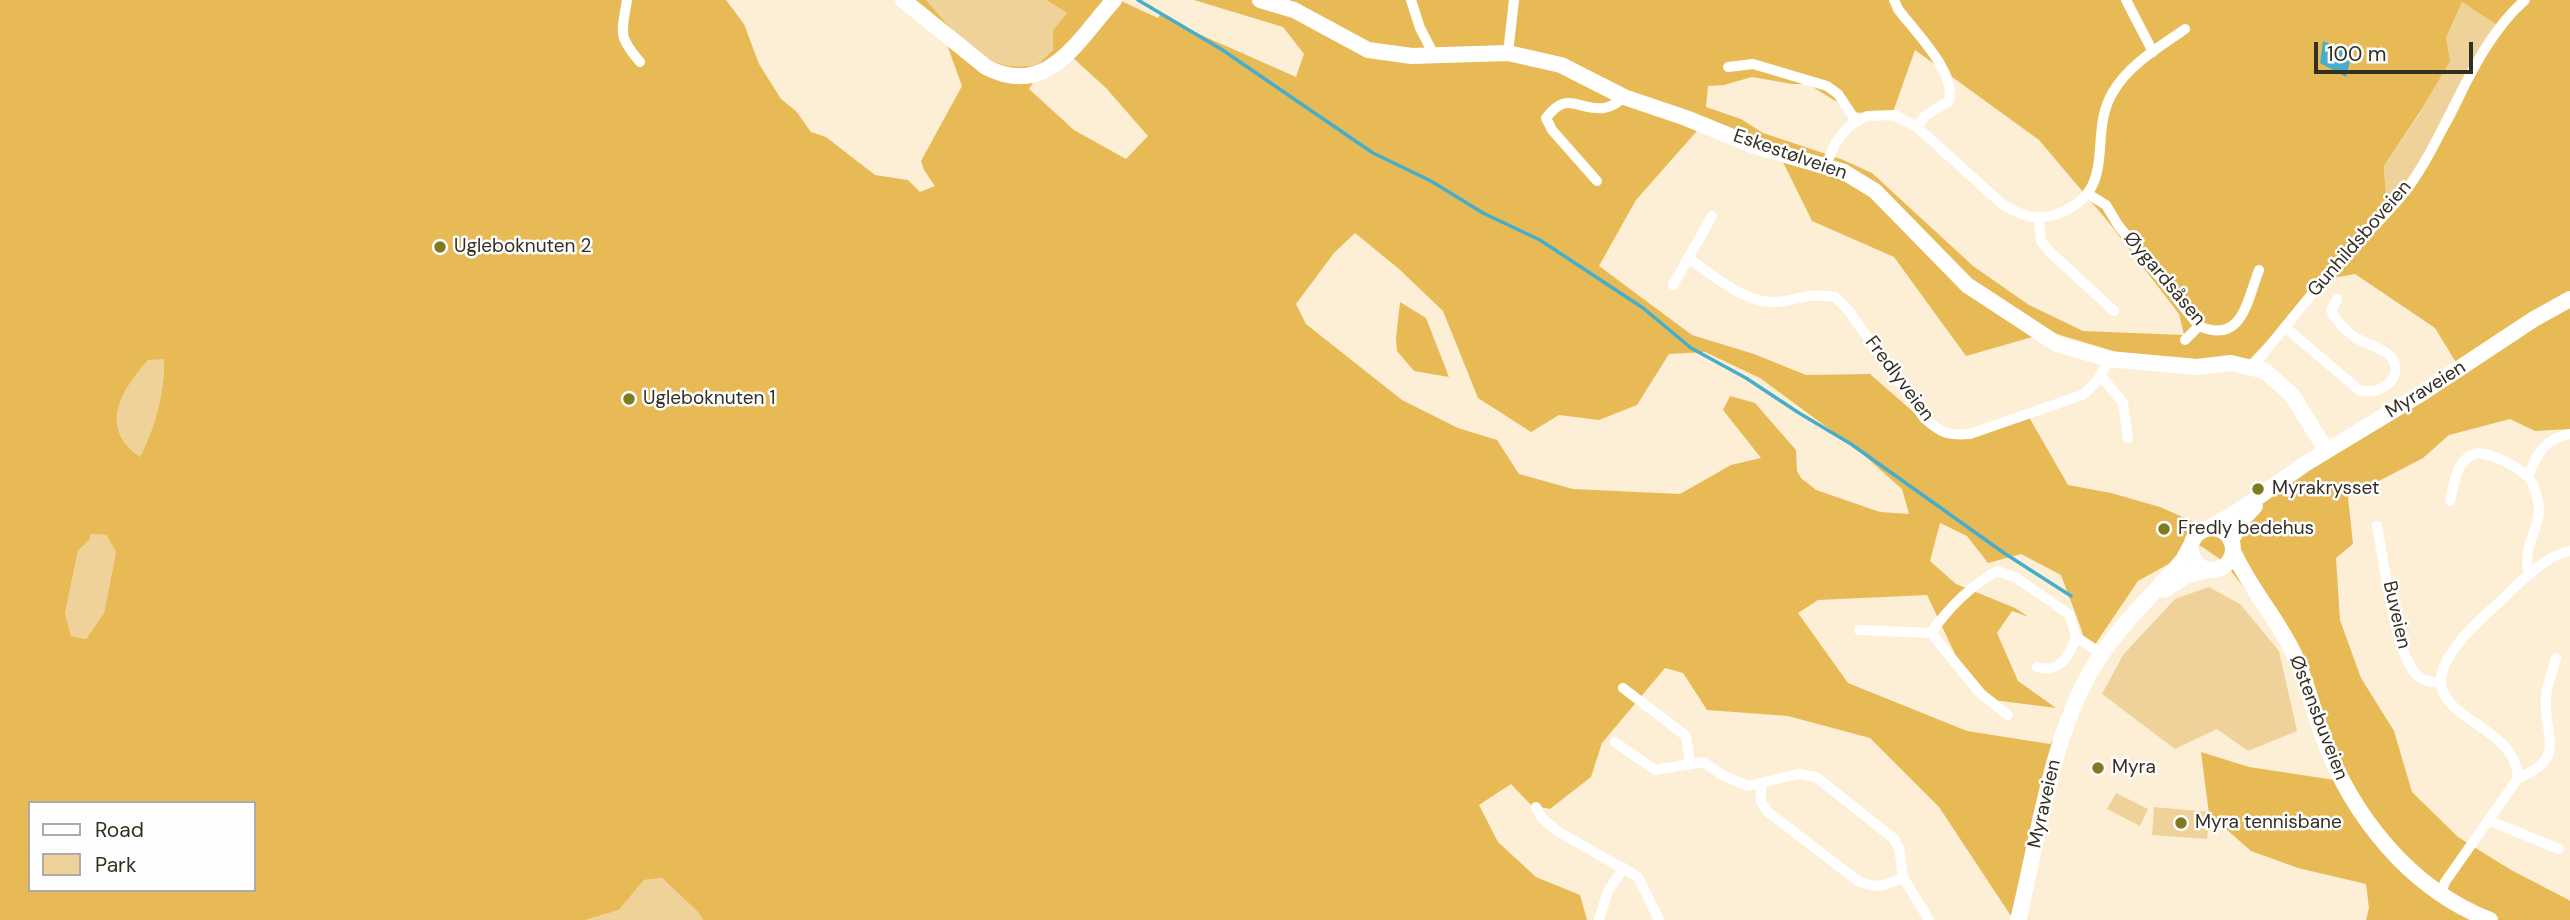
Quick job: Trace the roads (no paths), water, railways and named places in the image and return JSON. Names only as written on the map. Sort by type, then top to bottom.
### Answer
[{"type":"main road","points":[[903,0],[986,67],[1000,75],[1031,76],[1067,56],[1114,0]]},
{"type":"main road","name":"Eskestølveien","points":[[1260,0],[1294,10],[1368,50],[1412,55],[1508,53],[1560,65],[1624,97],[1686,118],[1752,145],[1844,172],[1875,191],[1952,271],[1987,300],[2057,344],[2109,359],[2189,367],[2231,363],[2265,371],[2292,395],[2326,450]]},
{"type":"main road","name":"Myraveien","points":[[2209,528],[2237,512],[2326,450],[2419,395],[2534,319],[2570,299]]},
{"type":"main road","name":"Myraveien","points":[[2232,546],[2242,520],[2281,479]]},
{"type":"main road","points":[[2209,528],[2227,534],[2232,546],[2230,559],[2215,569],[2204,568],[2195,561],[2191,545],[2199,532],[2209,528]]},
{"type":"main road","name":"Myraveien","points":[[2018,920],[2058,751],[2079,694],[2102,654],[2130,618],[2183,560],[2191,545]]},
{"type":"main road","name":"Østensbuveien","points":[[2232,546],[2238,563],[2295,654],[2322,736],[2359,812],[2407,867],[2441,893],[2490,920]]},
{"type":"main road","name":"Myraveien","points":[[2150,598],[2187,575],[2215,569]]},
{"type":"main road","name":"Østensbuveien","points":[[2215,569],[2239,582],[2275,620]]},
{"type":"street","points":[[627,0],[622,25],[625,44],[640,62]]},
{"type":"street","points":[[1411,0],[1420,28],[1434,55]]},
{"type":"street","points":[[1508,53],[1514,0]]},
{"type":"street","points":[[1894,0],[1950,81],[1949,101],[1925,116],[1917,127]]},
{"type":"street","points":[[2126,0],[2153,52]]},
{"type":"street","name":"Gunhildsboveien","points":[[2252,367],[2335,266],[2407,189],[2454,110],[2491,38],[2507,16],[2525,0]]},
{"type":"street","points":[[1825,167],[1836,142],[1856,121],[1880,114],[1894,115],[1917,127],[2002,204],[2023,215],[2039,219],[2073,208],[2088,194],[2096,180],[2100,163],[2101,128],[2112,93],[2121,80],[2185,29]]},
{"type":"street","points":[[1728,67],[1754,64],[1827,86],[1838,94],[1856,121]]},
{"type":"street","points":[[1597,181],[1552,130],[1546,118],[1555,106],[1569,101],[1600,108],[1612,106],[1624,97]]},
{"type":"street","name":"Øygardsåsen","points":[[2088,194],[2106,205],[2118,225],[2199,326],[2213,332],[2227,331],[2236,324],[2259,270]]},
{"type":"street","points":[[1673,285],[1712,216]]},
{"type":"street","points":[[2039,219],[2038,232],[2041,242],[2114,310]]},
{"type":"street","name":"Fredlyveien","points":[[1689,259],[1739,292],[1760,301],[1776,302],[1803,295],[1835,297],[1849,311],[1924,418],[1938,430],[1951,436],[1970,434],[2082,395],[2101,376],[2109,359]]},
{"type":"street","points":[[2286,328],[2359,390],[2379,390],[2395,376],[2396,364],[2389,356],[2354,338],[2340,325],[2332,310],[2337,299]]},
{"type":"street","points":[[2185,340],[2199,326]]},
{"type":"street","points":[[2101,376],[2123,403],[2128,438]]},
{"type":"street","points":[[2528,477],[2534,457],[2544,445],[2557,436],[2570,434]]},
{"type":"street","points":[[2450,501],[2457,472],[2473,454],[2487,454],[2528,477],[2540,506],[2539,521],[2526,559],[2530,575]]},
{"type":"street","name":"Buveien","points":[[2377,526],[2405,656],[2415,673],[2424,680],[2441,683]]},
{"type":"street","points":[[2441,893],[2445,881],[2518,778],[2518,770],[2510,754],[2500,743],[2454,709],[2441,683],[2445,666],[2453,647],[2471,627],[2530,575],[2561,553],[2570,551]]},
{"type":"street","points":[[1931,633],[1946,611],[1977,583],[1997,571],[2015,576],[2070,615],[2076,636],[2071,650],[2058,666],[2051,670],[2037,667]]},
{"type":"street","points":[[1860,629],[1931,633],[1980,693],[2008,715]]},
{"type":"street","points":[[2076,636],[2102,654]]},
{"type":"street","points":[[2518,778],[2531,774],[2551,756],[2554,743],[2546,696],[2556,658]]},
{"type":"street","points":[[1623,688],[1686,736],[1690,762]]},
{"type":"street","points":[[1615,742],[1655,770],[1664,771],[1690,762],[1703,762],[1737,783],[1748,786],[1798,774],[1816,776],[1893,838],[1899,848],[1903,877],[1929,920]]},
{"type":"street","points":[[1761,784],[1761,802],[1768,812],[1858,881],[1872,887],[1883,887],[1903,877]]},
{"type":"street","points":[[1536,807],[1542,818],[1557,831],[1638,877],[1659,920]]},
{"type":"street","points":[[2488,820],[2559,849]]},
{"type":"street","points":[[1599,920],[1608,891],[1624,868]]},
{"type":"water","points":[[2323,41],[2352,53],[2346,77],[2320,63]]},
{"type":"waterway","points":[[1138,0],[1221,49],[1373,153],[1431,181],[1483,213],[1540,240],[1643,308],[1691,348],[1746,378],[1851,444],[2004,553],[2071,596]]},
{"type":"place","name":"Ugleboknuten 2","points":[[440,247]]},
{"type":"place","name":"Ugleboknuten 1","points":[[629,399]]},
{"type":"place","name":"Myrakrysset","points":[[2258,489]]},
{"type":"place","name":"Fredly bedehus","points":[[2164,529]]},
{"type":"place","name":"Myra","points":[[2098,768]]},
{"type":"place","name":"Myra tennisbane","points":[[2181,823]]}]
